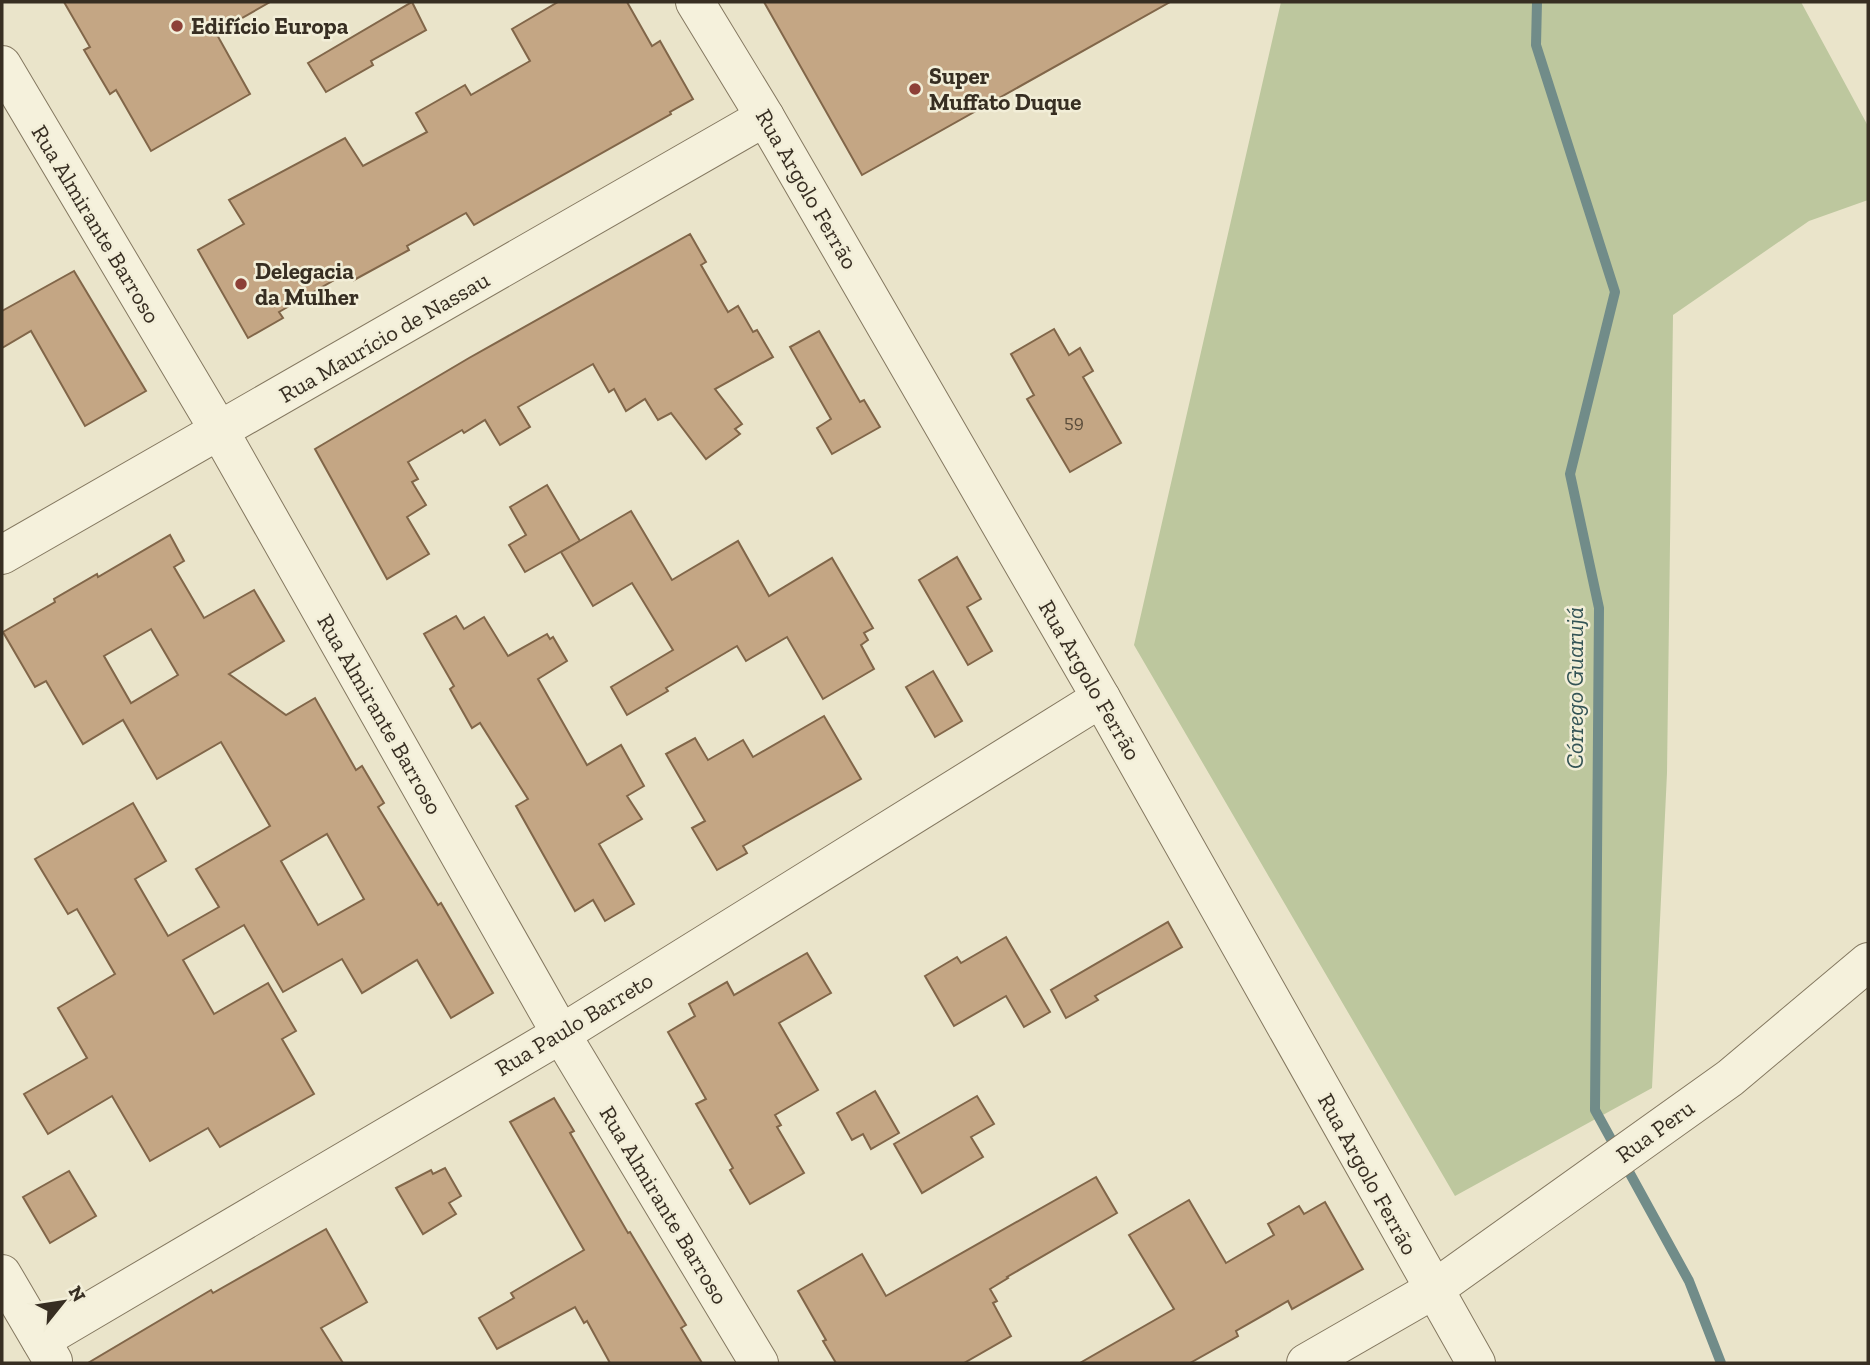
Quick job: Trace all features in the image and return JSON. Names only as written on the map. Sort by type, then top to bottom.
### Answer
[{"type":"street","name":"Rua Argolo Ferrão","points":[[695,2],[765,117],[1101,698],[1476,1363]]},
{"type":"street","name":"Rua Almirante Barroso","points":[[2,65],[220,432],[561,1034],[759,1363]]},
{"type":"street","name":"Rua Maurício de Nassau","points":[[2,555],[765,117]]},
{"type":"street","name":"Rua Paulo Barreto","points":[[48,1352],[1101,698]]},
{"type":"street","name":"Rua Peru","points":[[1306,1363],[1433,1290],[1635,1146],[1730,1078],[1868,962]]},
{"type":"street","points":[[2,1274],[48,1352]]},
{"type":"green space","points":[[1281,2],[1801,2],[1868,126],[1868,200],[1809,221],[1673,315],[1667,773],[1652,1088],[1455,1196],[1134,645]]},
{"type":"building","points":[[64,2],[270,2],[216,33],[250,94],[151,151],[116,90],[110,94],[84,50],[90,47]]},
{"type":"building","points":[[412,2],[426,30],[371,61],[373,65],[326,92],[308,63]]},
{"type":"building","points":[[558,2],[627,2],[652,46],[660,41],[693,99],[474,225],[466,213],[407,246],[409,250],[354,280],[350,271],[279,312],[283,318],[248,338],[198,250],[244,224],[229,200],[345,138],[363,166],[427,132],[416,113],[465,85],[471,95],[530,61],[512,29]]},
{"type":"building","name":"Super Muffato Duque","points":[[764,2],[1170,2],[862,175]]},
{"type":"building","points":[[690,234],[706,262],[701,265],[728,312],[738,306],[753,332],[757,330],[773,357],[715,389],[742,424],[735,429],[740,434],[706,459],[671,413],[658,420],[645,399],[626,411],[614,389],[609,392],[593,364],[518,407],[530,427],[500,445],[485,420],[464,433],[462,430],[408,462],[418,479],[412,482],[426,505],[407,517],[429,554],[387,579],[315,449],[469,358]]},
{"type":"building","points":[[74,271],[146,391],[85,426],[31,331],[2,348],[2,311]]},
{"type":"building","points":[[1054,329],[1069,355],[1080,348],[1093,371],[1083,377],[1121,443],[1070,472],[1027,399],[1034,395],[1011,354]]},
{"type":"building","points":[[819,331],[860,402],[864,400],[880,427],[832,454],[817,428],[831,419],[790,347]]},
{"type":"building","points":[[547,485],[580,541],[525,572],[509,545],[526,535],[510,507]]},
{"type":"building","points":[[631,511],[672,580],[738,541],[769,596],[832,558],[873,628],[864,633],[868,640],[861,645],[874,669],[823,699],[787,637],[746,661],[737,646],[666,688],[668,691],[627,715],[611,687],[673,650],[632,583],[593,606],[561,552]]},
{"type":"building","points":[[170,535],[184,561],[174,567],[204,618],[254,590],[284,641],[229,674],[286,715],[315,698],[356,770],[362,766],[384,803],[378,807],[438,905],[441,903],[493,993],[451,1018],[417,960],[362,993],[342,959],[283,992],[244,925],[183,960],[214,1014],[268,983],[296,1031],[282,1039],[314,1094],[220,1147],[208,1128],[150,1161],[112,1096],[48,1134],[24,1094],[87,1058],[58,1008],[115,974],[77,909],[68,914],[35,859],[133,803],[166,861],[135,879],[168,936],[219,907],[196,869],[270,826],[221,742],[157,779],[123,720],[83,744],[46,681],[35,687],[3,632],[97,574],[98,577]],"holes":[[[151,629],[178,675],[131,703],[104,656]],[[327,834],[364,899],[318,925],[281,861]]]},
{"type":"building","points":[[957,557],[981,599],[967,607],[992,651],[968,665],[919,580]]},
{"type":"building","points":[[456,616],[464,629],[484,617],[508,656],[547,634],[550,639],[553,637],[567,661],[538,679],[587,765],[621,745],[644,786],[627,796],[642,819],[599,844],[634,904],[605,921],[593,900],[575,911],[516,806],[528,799],[480,723],[472,728],[450,689],[454,686],[424,634]]},
{"type":"building","points":[[933,671],[962,721],[935,737],[906,687]]},
{"type":"building","points":[[824,716],[861,779],[743,846],[747,853],[717,870],[692,828],[705,821],[666,754],[695,738],[708,760],[743,740],[753,757]]},
{"type":"building","points":[[1168,922],[1182,947],[1095,996],[1098,1000],[1066,1018],[1051,990]]},
{"type":"building","points":[[1006,937],[1050,1012],[1024,1027],[1006,996],[954,1026],[925,976],[957,957],[961,963]]},
{"type":"building","points":[[807,953],[831,993],[779,1023],[818,1090],[775,1115],[781,1125],[777,1127],[804,1173],[750,1204],[730,1170],[733,1168],[696,1104],[706,1099],[668,1032],[695,1016],[689,1004],[727,982],[734,995]]},
{"type":"building","points":[[875,1091],[899,1133],[871,1149],[863,1134],[852,1140],[837,1113]]},
{"type":"building","points":[[977,1096],[994,1124],[971,1137],[983,1157],[922,1193],[894,1144]]},
{"type":"building","points":[[554,1098],[574,1131],[570,1133],[628,1233],[630,1232],[686,1325],[681,1328],[702,1363],[610,1363],[587,1321],[584,1323],[575,1307],[497,1349],[479,1318],[514,1298],[511,1293],[584,1250],[510,1122]]},
{"type":"building","points":[[445,1168],[461,1196],[449,1203],[456,1214],[423,1234],[396,1188],[431,1170],[433,1174]]},
{"type":"building","points":[[69,1171],[96,1216],[50,1243],[23,1197]]},
{"type":"building","points":[[1096,1177],[1117,1213],[990,1289],[997,1301],[993,1303],[1011,1336],[964,1363],[836,1363],[798,1291],[862,1254],[886,1296]]},
{"type":"building","points":[[1189,1200],[1226,1263],[1274,1235],[1268,1224],[1299,1206],[1304,1214],[1325,1202],[1363,1269],[1292,1309],[1288,1301],[1236,1331],[1238,1336],[1190,1363],[1080,1363],[1174,1309],[1129,1235]]},
{"type":"building","points":[[326,1229],[367,1302],[321,1328],[343,1363],[88,1363],[211,1290],[213,1293]]},
{"type":"waterway","name":"Córrego Guarujá","points":[[1537,2],[1536,45],[1615,292],[1570,474],[1599,608],[1595,1110],[1689,1281],[1721,1363]]},
{"type":"place","name":"Edifício Europa","points":[[177,26]]},
{"type":"place","name":"Super Muffato Duque","points":[[915,89]]},
{"type":"place","name":"Delegacia da Mulher","points":[[241,284]]}]
